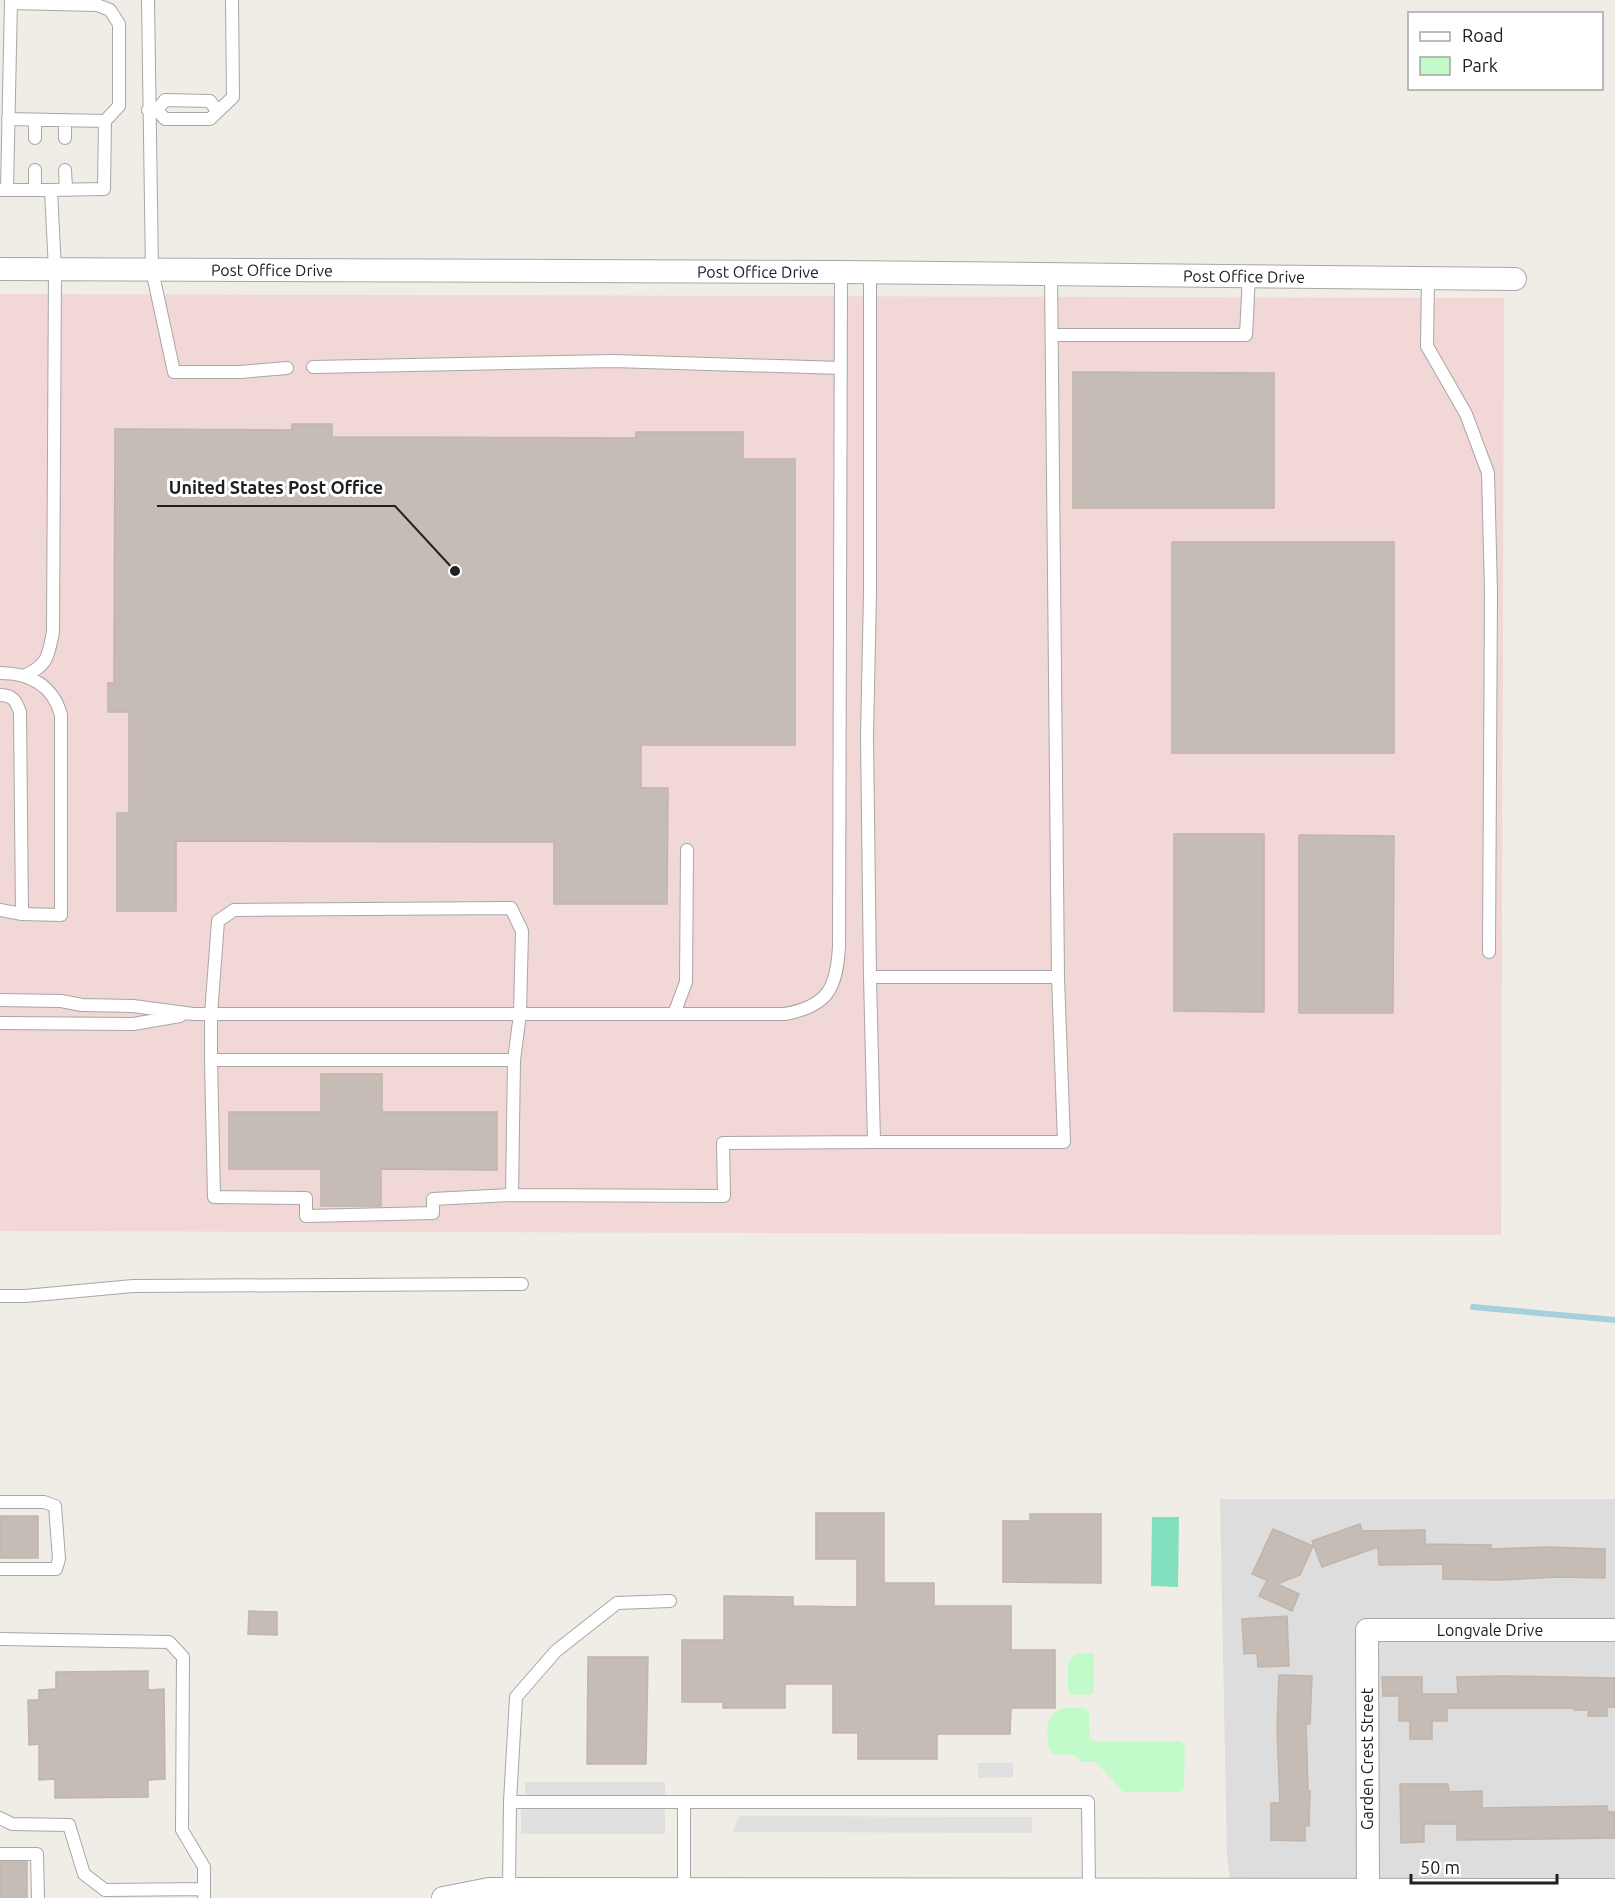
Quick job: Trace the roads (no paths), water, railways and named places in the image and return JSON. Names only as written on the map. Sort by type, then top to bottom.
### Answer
[{"type":"street","name":"Post Office Drive","points":[[0,269],[870,272],[1515,279]]},
{"type":"street","name":"Longvale Drive","points":[[1367,1630],[1615,1630]]},
{"type":"street","name":"Garden Crest Street","points":[[1367,1630],[1368,1889]]},
{"type":"street","points":[[443,1898],[489,1889],[1615,1890]]},
{"type":"lane","points":[[148,0],[153,110],[152,270],[174,372],[240,372],[288,368]]},
{"type":"lane","points":[[153,110],[165,119],[210,118],[233,97],[232,0]]},
{"type":"lane","points":[[11,2],[97,5],[110,10],[119,24],[119,106],[105,122],[104,189],[4,190],[8,119],[11,2]]},
{"type":"lane","points":[[153,110],[165,100],[210,101],[217,111]]},
{"type":"lane","points":[[8,119],[105,122]]},
{"type":"lane","points":[[34,120],[34,138]]},
{"type":"lane","points":[[65,120],[65,138]]},
{"type":"lane","points":[[34,170],[34,189]]},
{"type":"lane","points":[[65,170],[66,189]]},
{"type":"lane","points":[[0,673],[26,675],[40,669],[49,653],[53,632],[55,270],[51,189]]},
{"type":"lane","points":[[0,1000],[133,1006],[193,1014],[785,1014],[807,1010],[827,994],[838,970],[841,272]]},
{"type":"lane","points":[[870,272],[870,582],[867,736],[874,1142]]},
{"type":"lane","points":[[512,1195],[514,1060],[520,1014],[522,931],[511,908],[234,910],[218,921],[211,1014],[214,1197],[306,1198],[306,1216],[433,1212],[433,1199],[512,1195],[724,1196],[723,1143],[1064,1142],[1058,977],[1051,274]]},
{"type":"lane","points":[[1052,335],[1246,335],[1249,275]]},
{"type":"lane","points":[[1428,277],[1427,346],[1466,414],[1488,473],[1491,591],[1489,952]]},
{"type":"lane","points":[[313,367],[613,361],[841,368]]},
{"type":"lane","points":[[0,910],[22,915],[61,915],[61,715],[59,705],[53,698],[40,684],[26,675]]},
{"type":"lane","points":[[0,694],[8,694],[16,701],[20,712],[22,915]]},
{"type":"lane","points":[[674,1014],[686,982],[687,850]]},
{"type":"lane","points":[[870,977],[1058,977]]},
{"type":"lane","points":[[0,1023],[133,1024],[193,1014]]},
{"type":"lane","points":[[211,1060],[514,1060]]},
{"type":"lane","points":[[0,1296],[25,1296],[133,1286],[522,1284]]},
{"type":"lane","points":[[0,1502],[44,1502],[55,1506],[59,1559],[56,1569],[0,1569]]},
{"type":"lane","points":[[509,1889],[510,1802],[516,1697],[556,1651],[617,1603],[670,1601]]},
{"type":"lane","points":[[0,1640],[169,1642],[183,1657],[182,1830],[204,1867],[204,1894],[105,1890],[84,1874],[69,1825],[12,1824],[0,1818]]},
{"type":"lane","points":[[510,1802],[1088,1802],[1089,1889]]},
{"type":"lane","points":[[684,1802],[684,1889]]},
{"type":"lane","points":[[0,1854],[37,1854],[38,1898]]},
{"type":"waterway","points":[[1473,1307],[1615,1320]]},
{"type":"place","name":"United States Post Office","points":[[455,571]]}]
